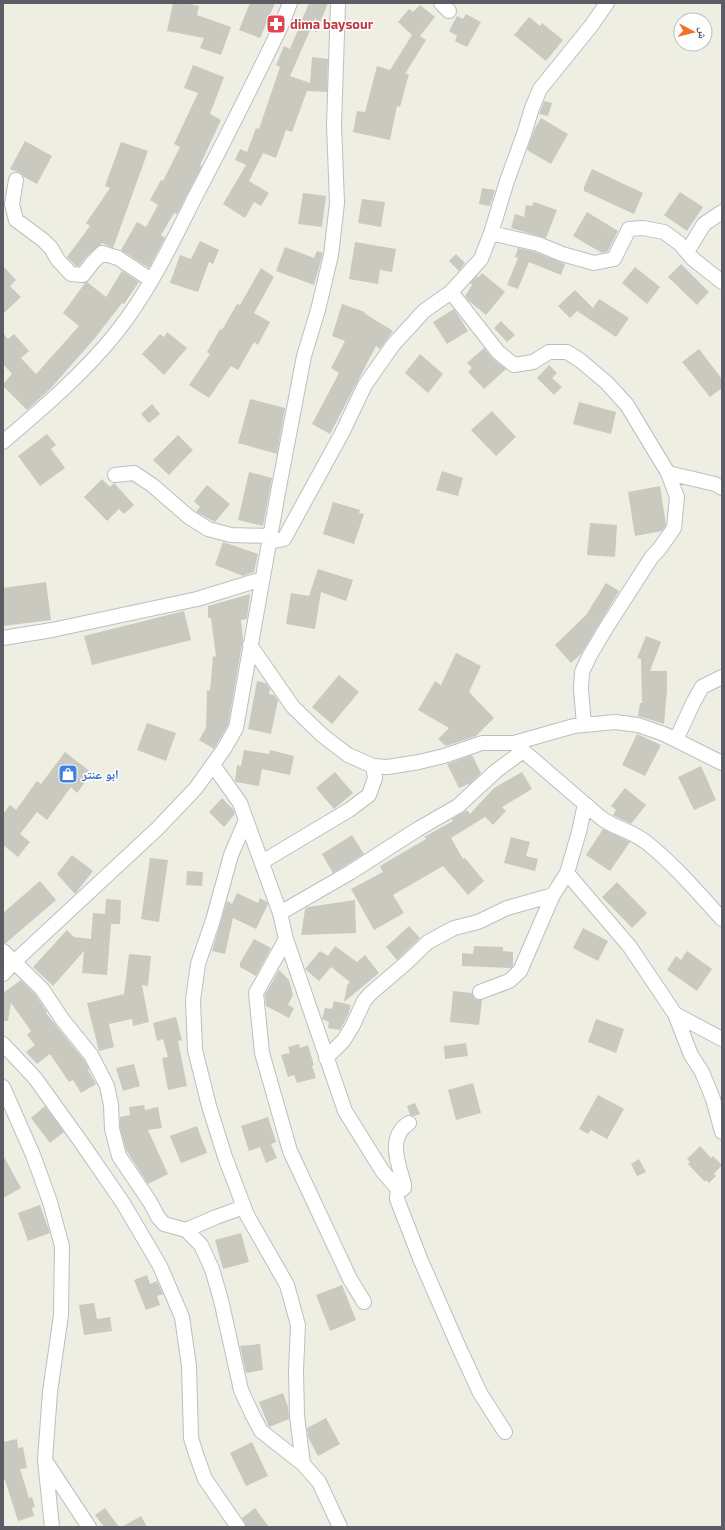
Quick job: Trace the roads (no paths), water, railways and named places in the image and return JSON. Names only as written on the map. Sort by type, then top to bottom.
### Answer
[{"type":"street","points":[[3,442],[76,377],[104,347],[128,317],[176,236],[236,118],[281,26],[290,3]]},
{"type":"street","points":[[3,974],[158,828],[196,788],[213,766],[236,728],[262,579],[304,356],[318,310],[332,247],[337,203],[334,125],[338,3]]},
{"type":"street","points":[[115,475],[134,473],[152,485],[189,517],[208,529],[231,535],[284,539],[342,433],[365,385],[393,344],[424,311],[451,292],[481,259],[532,108],[540,89],[591,26],[607,3]]},
{"type":"street","points":[[16,180],[12,204],[16,220],[43,240],[51,248],[58,260],[70,274],[83,275],[102,253],[118,258],[151,280]]},
{"type":"street","points":[[687,252],[704,224],[722,212]]},
{"type":"street","points":[[491,233],[538,244],[562,254],[594,263],[614,259],[629,229],[643,228],[664,232],[679,243],[694,259],[722,282]]},
{"type":"street","points":[[451,292],[498,352],[514,365],[533,362],[550,352],[567,352],[582,361],[607,383],[627,405],[668,473],[677,497],[674,528],[652,558],[590,655],[582,672],[581,689],[584,725]]},
{"type":"street","points":[[668,473],[715,484],[722,488]]},
{"type":"street","points":[[3,638],[52,630],[197,598],[262,579]]},
{"type":"street","points":[[250,645],[293,707],[322,735],[348,755],[373,766],[388,767],[419,762],[444,756],[482,743],[518,747],[574,726],[615,722],[638,724],[664,734],[722,763]]},
{"type":"street","points":[[676,740],[693,703],[702,688],[722,677]]},
{"type":"street","points":[[518,747],[604,820],[638,836],[648,843],[678,871],[722,920]]},
{"type":"street","points":[[280,913],[351,872],[418,829],[458,806],[496,771],[518,747]]},
{"type":"street","points":[[213,766],[240,803],[280,913],[286,939],[345,1111],[382,1172],[398,1189],[397,1199],[427,1275],[480,1393],[504,1432]]},
{"type":"street","points":[[262,862],[349,810],[369,795],[375,778],[373,766]]},
{"type":"street","points":[[480,992],[509,982],[520,971],[553,895],[567,873],[579,832],[585,804]]},
{"type":"street","points":[[246,820],[231,855],[213,920],[198,964],[193,1000],[195,1050],[209,1106],[225,1157],[244,1207],[287,1285],[298,1325],[296,1416],[303,1464]]},
{"type":"street","points":[[567,873],[630,947],[675,1014],[691,1055],[702,1072],[713,1099],[722,1132]]},
{"type":"street","points":[[326,1058],[354,1025],[364,1001],[370,994],[428,942],[454,928],[478,922],[507,908],[553,895]]},
{"type":"street","points":[[286,939],[256,993],[262,1052],[290,1151],[350,1279],[364,1302]]},
{"type":"street","points":[[3,951],[42,989],[62,1019],[94,1060],[107,1086],[111,1106],[112,1129],[119,1156],[158,1217],[164,1224],[186,1230],[201,1245],[212,1269],[221,1300],[241,1390],[252,1414],[261,1431],[303,1464],[319,1482],[340,1527]]},
{"type":"street","points":[[675,1014],[722,1039]]},
{"type":"street","points":[[3,1044],[36,1078],[123,1203],[160,1266],[182,1317],[189,1366],[191,1438],[205,1479],[238,1527]]},
{"type":"street","points":[[3,1087],[33,1155],[50,1202],[62,1246],[61,1315],[50,1392],[45,1460],[52,1527]]},
{"type":"street","points":[[398,1189],[401,1190],[404,1188],[404,1184],[396,1157],[396,1144],[398,1133],[409,1122]]},
{"type":"street","points":[[186,1230],[244,1207]]},
{"type":"street","points":[[45,1460],[89,1527]]},
{"type":"place","name":"dima baysour","points":[[276,24]]},
{"type":"place","name":"ابو عنتر","points":[[68,774]]}]
